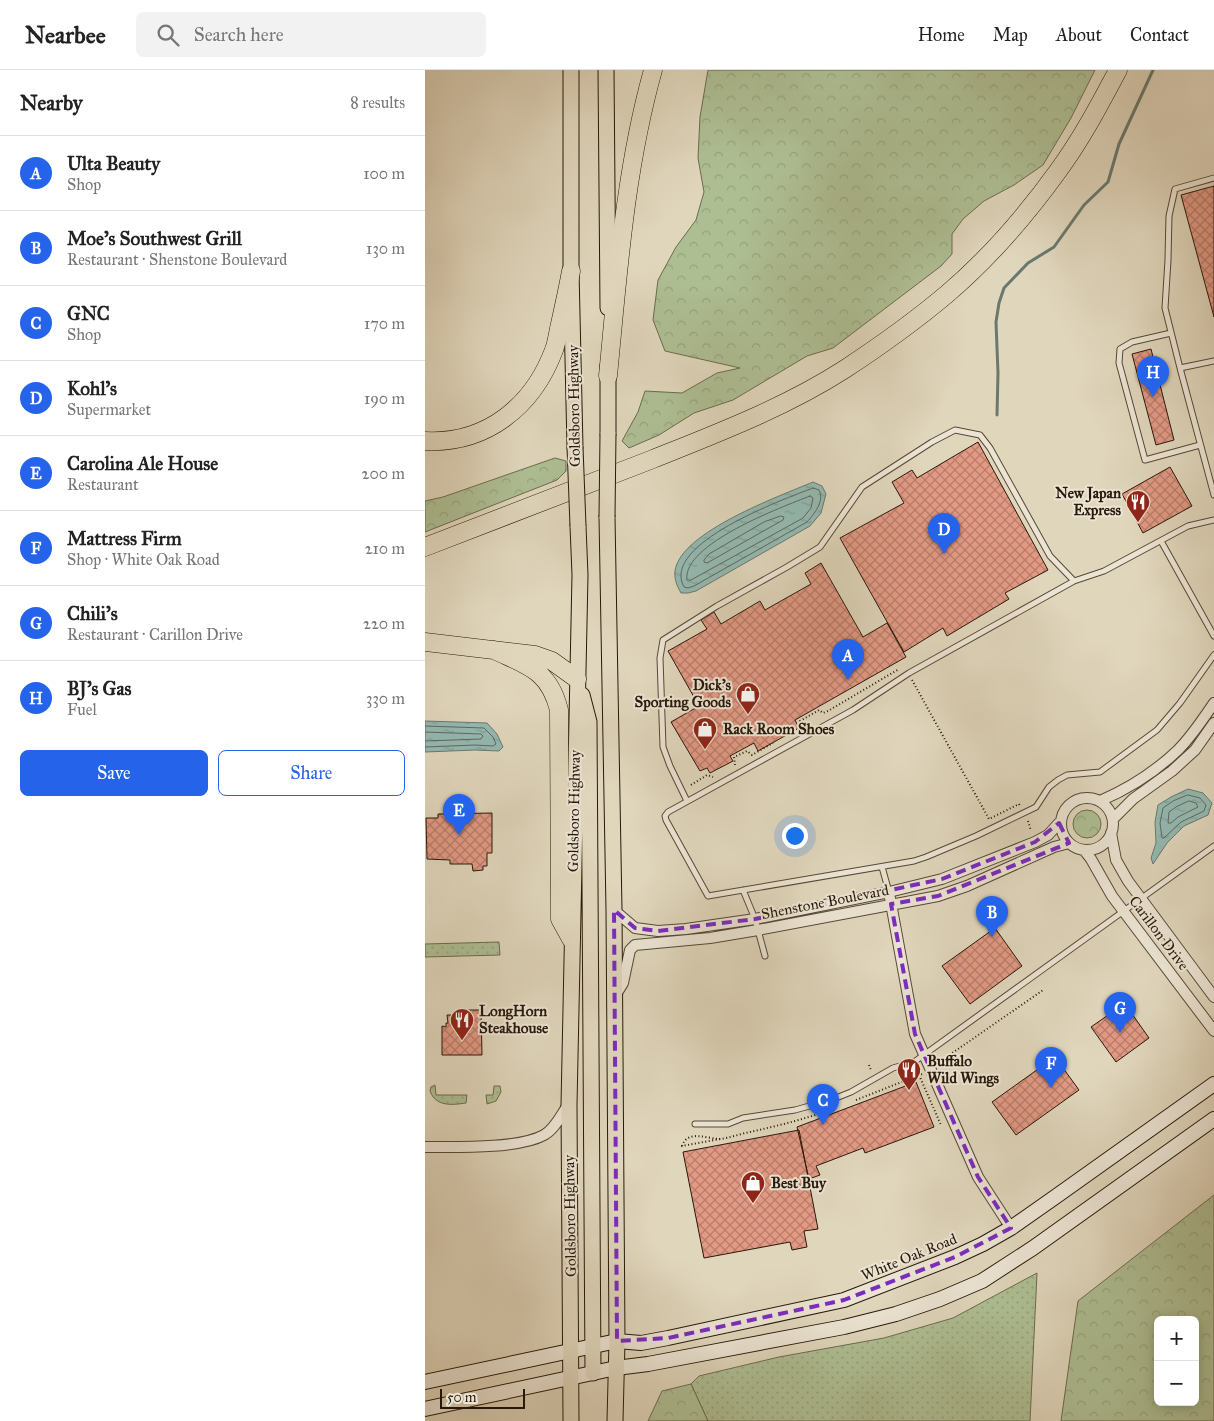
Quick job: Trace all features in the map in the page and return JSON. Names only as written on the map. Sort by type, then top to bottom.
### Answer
[{"type":"highway","points":[[608,376],[621,236],[638,129],[653,70]]},
{"type":"highway","points":[[425,547],[756,417],[844,369],[897,333],[948,294],[1021,218],[1059,170],[1118,70]]},
{"type":"highway","points":[[425,440],[447,440],[485,429],[515,410],[527,398],[543,376],[555,348],[571,271]]},
{"type":"highway","points":[[425,642],[535,655],[553,661],[577,679]]},
{"type":"highway","points":[[494,650],[541,673],[556,697],[559,710],[561,919],[571,939]]},
{"type":"main road","name":"Goldsboro Highway","points":[[571,70],[571,271],[579,575],[569,1105],[571,1378]]},
{"type":"main road","points":[[606,70],[607,517],[614,910],[617,1341],[615,1421]]},
{"type":"main road","points":[[577,679],[589,722],[591,1346],[593,1373]]},
{"type":"main road","name":"White Oak Road","points":[[425,1382],[617,1341],[641,1343],[668,1338],[844,1300],[955,1257],[1011,1228],[1214,1084]]},
{"type":"main road","points":[[425,1409],[616,1368],[648,1364],[844,1327],[896,1314],[940,1299],[981,1281],[1033,1248],[1214,1119]]},
{"type":"main road","points":[[571,1378],[571,1421]]},
{"type":"street","points":[[1100,801],[1123,790],[1179,749],[1214,703]]},
{"type":"street","points":[[1113,819],[1133,798],[1172,771],[1195,750],[1214,723]]},
{"type":"street","points":[[1088,798],[1100,801],[1110,811],[1113,819],[1111,833],[1101,846],[1092,850],[1084,850],[1069,843],[1063,835],[1059,823],[1065,809],[1073,801],[1088,798]]},
{"type":"street","name":"Shenstone Boulevard","points":[[614,910],[635,928],[658,931],[755,919],[889,892],[957,874],[1035,842],[1048,835],[1059,823]]},
{"type":"street","name":"Carillon Drive","points":[[1111,833],[1116,860],[1127,881],[1214,998]]},
{"type":"street","name":"Shenstone Boulevard","points":[[614,999],[623,982],[630,950],[635,945],[710,938],[938,896],[1047,850],[1069,843]]},
{"type":"street","name":"Carillon Drive","points":[[1084,850],[1123,910],[1214,1031]]},
{"type":"street","points":[[889,892],[915,1034],[983,1186],[1011,1228]]},
{"type":"street","points":[[425,1147],[495,1146],[524,1142],[543,1135],[554,1126],[569,1105]]},
{"type":"lane","points":[[1214,178],[1175,189],[1169,216],[1165,308],[1214,495]]},
{"type":"lane","points":[[1171,333],[1133,342],[1119,349],[1119,363],[1145,460],[1200,445]]},
{"type":"lane","points":[[1180,368],[1214,361]]},
{"type":"lane","points":[[687,801],[663,747],[660,667],[663,640],[717,606],[820,547],[862,487],[931,442],[955,430],[980,435],[990,448],[1050,556],[1073,581]]},
{"type":"lane","points":[[1214,520],[1188,526],[1104,571],[1073,581],[909,673],[853,710],[668,812],[665,816],[666,820],[708,896],[882,867],[926,857],[976,836],[1036,807],[1049,788],[1067,775],[1101,772],[1157,730],[1180,703],[1214,655]]},
{"type":"lane","points":[[1161,541],[1214,636]]},
{"type":"lane","points":[[695,1124],[728,1124],[743,1118],[795,1110],[831,1100],[851,1092],[893,1068],[914,1062],[1214,846]]},
{"type":"lane","points":[[882,867],[889,892]]},
{"type":"lane","points":[[743,890],[755,919],[765,956]]},
{"type":"path","points":[[805,727],[800,721],[819,710],[823,713],[828,711],[905,666],[989,819],[1019,804],[1033,837]]},
{"type":"path","points":[[735,765],[734,757],[747,750],[752,755],[778,741]]},
{"type":"path","points":[[691,785],[707,775],[712,777],[720,773]]},
{"type":"path","points":[[919,1076],[941,1124]]},
{"type":"highlighted area","points":[[1059,823],[1069,843],[938,896],[891,904],[915,1034],[978,1177],[1011,1228],[955,1257],[844,1300],[668,1338],[617,1341],[614,910],[635,928],[658,931],[755,919],[942,879],[1035,842]]},
{"type":"green space","points":[[708,70],[1095,70],[1071,118],[1043,165],[1014,185],[984,201],[963,219],[952,234],[952,254],[941,266],[833,348],[807,356],[733,400],[694,413],[659,435],[629,448],[622,441],[638,412],[645,391],[682,393],[717,373],[740,368],[665,351],[653,320],[658,280],[676,247],[696,220],[704,192],[698,158],[700,117]]},
{"type":"green space","points":[[555,458],[566,461],[566,471],[557,480],[425,532],[425,501],[443,497]]},
{"type":"green space","points":[[1087,810],[1097,814],[1101,824],[1097,834],[1087,838],[1077,834],[1073,824],[1077,814]]},
{"type":"green space","points":[[499,942],[500,955],[425,957],[425,944]]},
{"type":"green space","points":[[435,1085],[436,1095],[467,1095],[466,1103],[445,1104],[436,1100],[430,1091],[431,1087]]},
{"type":"green space","points":[[494,1086],[500,1086],[501,1092],[496,1101],[487,1104],[486,1095],[493,1095]]},
{"type":"green space","points":[[1214,1195],[1214,1421],[1061,1421],[1078,1301]]},
{"type":"green space","points":[[1037,1273],[1030,1421],[708,1421],[691,1384],[699,1376],[779,1357],[884,1338],[953,1318]]},
{"type":"green space","points":[[691,1384],[708,1421],[648,1421],[662,1391]]},
{"type":"water","points":[[813,482],[822,486],[826,494],[821,513],[810,526],[696,591],[681,593],[676,582],[675,571],[681,557],[694,543],[712,529],[733,517]]},
{"type":"water","points":[[425,721],[487,723],[497,734],[503,747],[499,751],[425,752]]},
{"type":"water","points":[[1188,789],[1203,793],[1212,803],[1208,815],[1184,826],[1167,843],[1153,864],[1151,858],[1156,843],[1155,822],[1158,805]]},
{"type":"building","points":[[1214,186],[1214,317],[1181,195]]},
{"type":"building","points":[[1151,349],[1174,440],[1156,445],[1132,354]]},
{"type":"building","points":[[978,442],[1048,570],[1005,593],[1009,599],[947,636],[943,628],[904,652],[840,538],[904,503],[892,482],[912,470],[917,478]]},
{"type":"building","points":[[1170,467],[1192,506],[1143,533],[1122,494]]},
{"type":"building","points":[[821,563],[863,637],[887,623],[906,657],[795,720],[799,728],[758,751],[754,743],[730,756],[733,761],[710,773],[707,768],[700,771],[671,722],[699,706],[668,651],[707,629],[701,620],[714,612],[721,624],[760,601],[765,610],[811,584],[805,573]]},
{"type":"building","points":[[492,813],[492,853],[487,853],[487,866],[483,866],[483,870],[473,871],[472,864],[450,864],[450,860],[427,859],[426,818],[438,818],[438,814]]},
{"type":"building","points":[[995,928],[1022,966],[970,1004],[942,966]]},
{"type":"building","name":"LongHorn Steakhouse","points":[[459,1010],[481,1010],[482,1055],[442,1055],[442,1026],[446,1027],[446,1023],[448,1023],[447,1015],[459,1015]]},
{"type":"building","points":[[1130,1011],[1149,1038],[1116,1062],[1091,1027],[1111,1013],[1116,1021]]},
{"type":"building","points":[[1055,1057],[1079,1090],[1016,1135],[992,1102]]},
{"type":"building","points":[[916,1082],[934,1127],[865,1153],[863,1148],[816,1166],[820,1175],[809,1179],[797,1127]]},
{"type":"building","name":"Best Buy","points":[[799,1130],[818,1229],[804,1231],[807,1247],[792,1250],[790,1242],[704,1258],[683,1152]]},
{"type":"waterway","points":[[997,415],[996,322],[1004,288],[1028,263],[1054,247],[1084,205],[1108,182],[1119,144],[1153,70]]},
{"type":"place","name":"BJ’s Gas","points":[[1153,397]]},
{"type":"place","name":"New Japan Express","points":[[1138,523]]},
{"type":"place","name":"Kohl's","points":[[944,554]]},
{"type":"place","name":"Ulta Beauty","points":[[848,680]]},
{"type":"place","name":"Dick's Sporting Goods","points":[[748,715]]},
{"type":"place","name":"Rack Room Shoes","points":[[705,750]]},
{"type":"place","name":"Carolina Ale House","points":[[459,835]]},
{"type":"place","name":"Moe's Southwest Grill","points":[[992,937]]},
{"type":"place","name":"Chili's","points":[[1120,1033]]},
{"type":"place","name":"LongHorn Steakhouse","points":[[462,1041]]},
{"type":"place","name":"Mattress Firm","points":[[1051,1088]]},
{"type":"place","name":"Buffalo Wild Wings","points":[[909,1091]]},
{"type":"place","name":"GNC","points":[[823,1125]]},
{"type":"place","name":"Best Buy","points":[[753,1204]]}]
